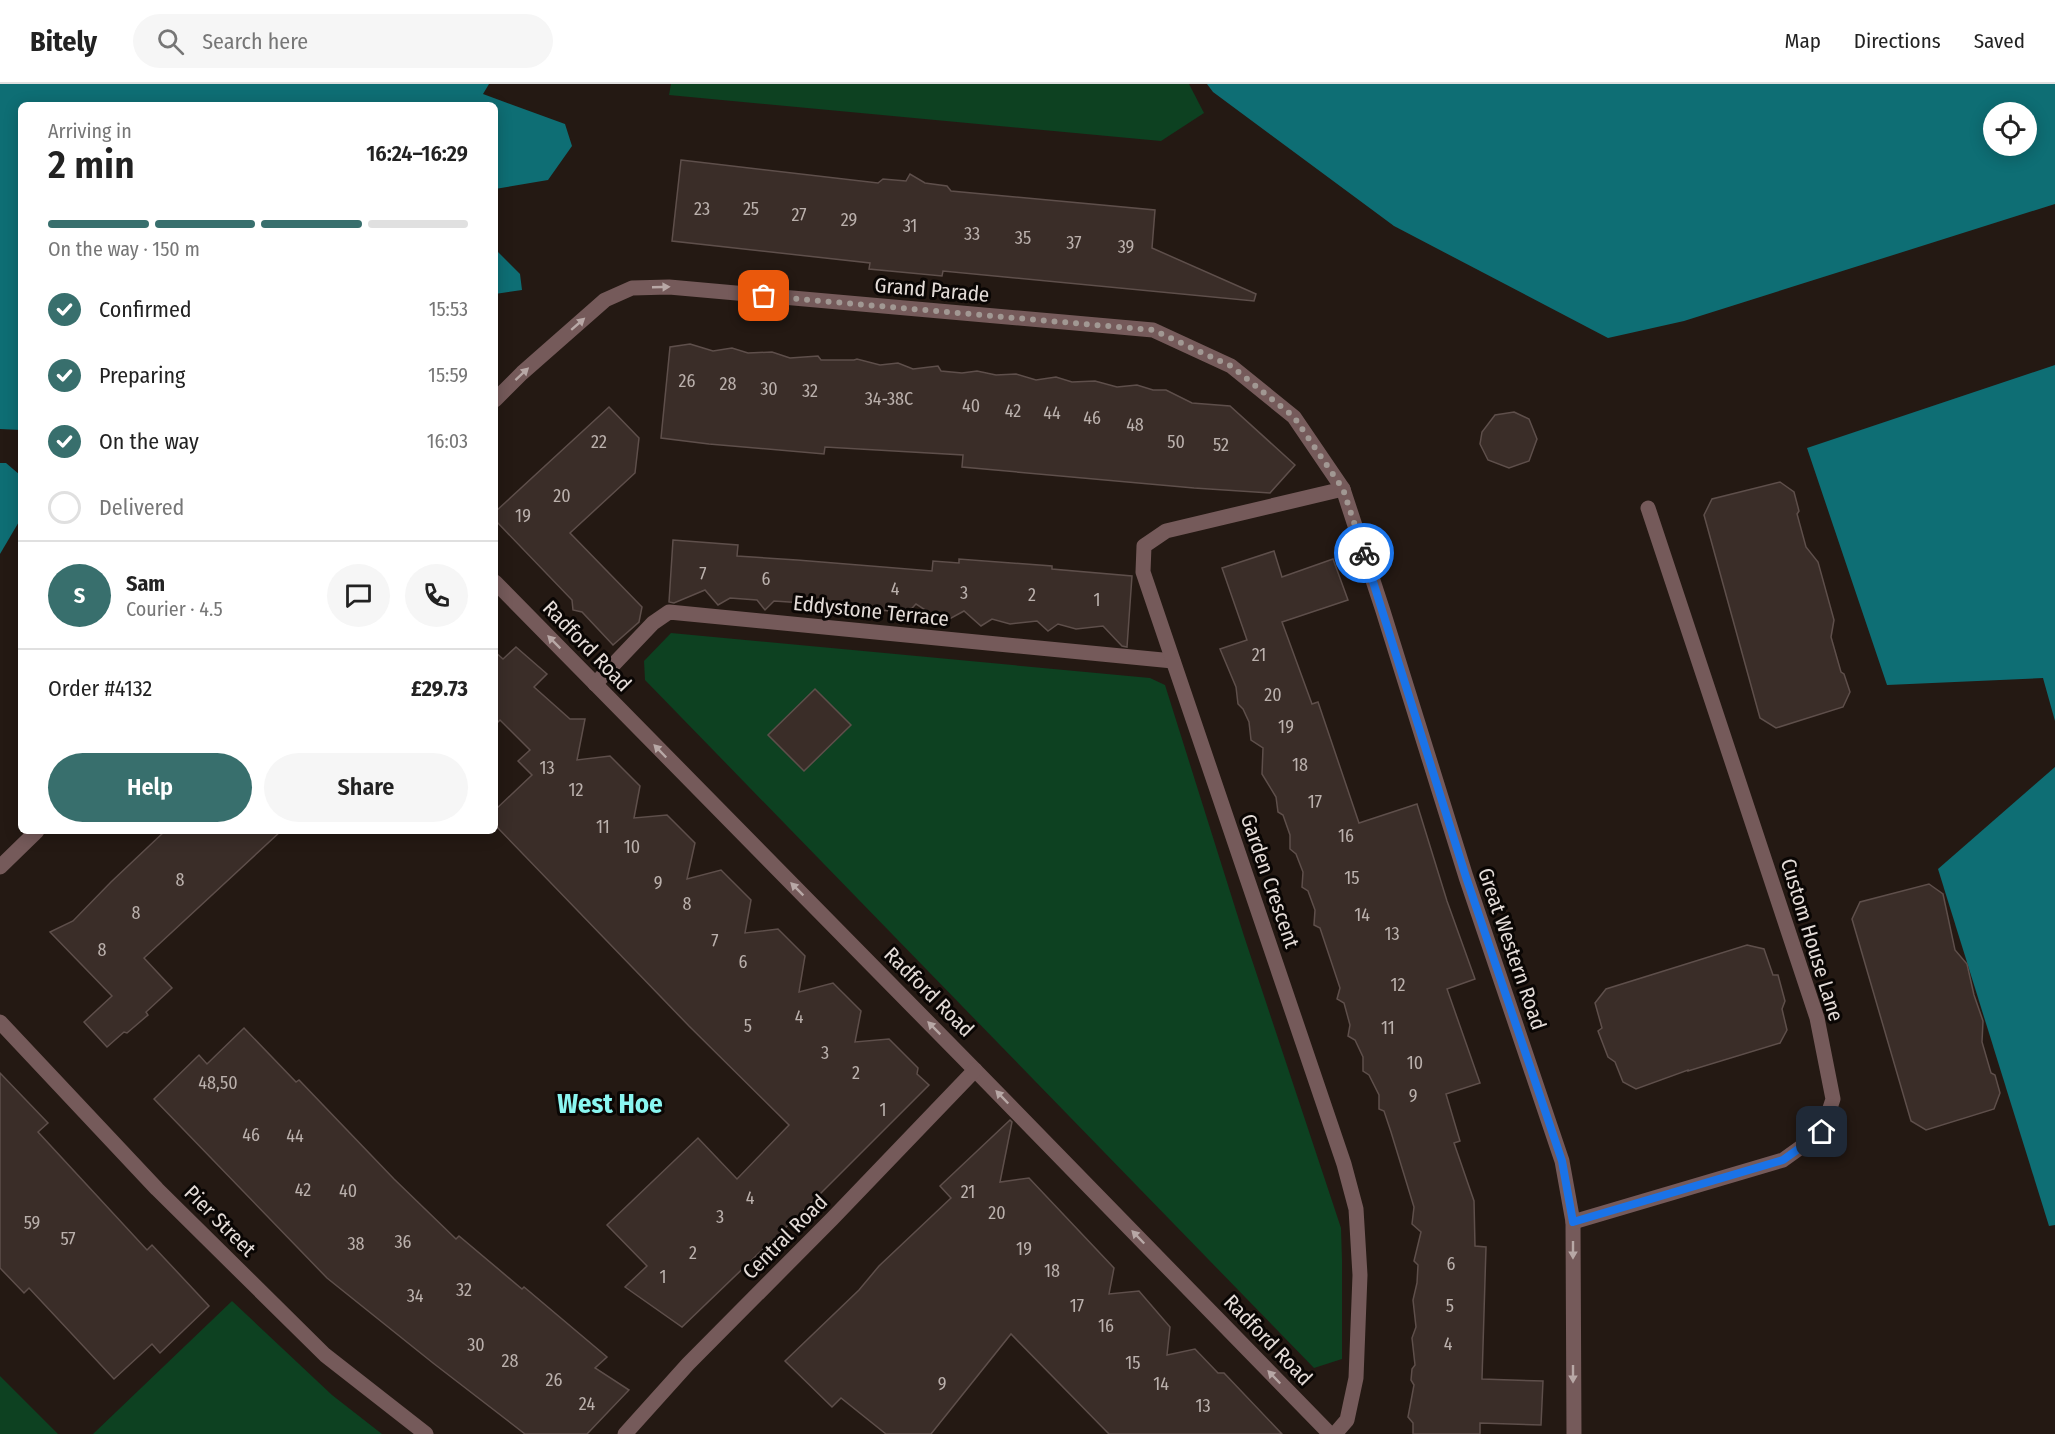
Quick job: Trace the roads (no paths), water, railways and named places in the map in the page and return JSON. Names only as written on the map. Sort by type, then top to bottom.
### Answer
[{"type":"street","name":"Grand Parade","points":[[498,397],[605,300],[632,288],[669,287],[1153,330],[1231,366],[1294,417],[1343,489]]},
{"type":"street","name":"Garden Crescent","points":[[1333,1434],[1347,1420],[1356,1378],[1360,1275],[1356,1209],[1340,1153],[1143,572],[1144,546],[1166,531],[1343,489]]},
{"type":"street","name":"Great Western Road","points":[[1343,489],[1466,877],[1562,1161],[1573,1222],[1574,1434]]},
{"type":"street","name":"Custom House Lane","points":[[1573,1222],[1783,1160],[1822,1132],[1833,1099],[1817,1018],[1648,508]]},
{"type":"street","name":"Radford Road","points":[[498,585],[1333,1434]]},
{"type":"street","name":"Eddystone Terrace","points":[[595,684],[653,622],[669,612],[1173,661]]},
{"type":"street","points":[[0,867],[34,834]]},
{"type":"street","name":"Pier Street","points":[[0,1022],[157,1188],[325,1355],[426,1434]]},
{"type":"street","name":"Central Road","points":[[625,1434],[688,1364],[975,1070]]},
{"type":"water","points":[[0,84],[489,84],[483,94],[565,124],[572,146],[548,180],[498,188],[498,102],[18,102],[18,430],[0,429]]},
{"type":"water","points":[[1207,84],[2055,84],[2055,204],[1684,321],[1608,338],[1394,226],[1213,92]]},
{"type":"water","points":[[498,252],[520,274],[522,290],[498,294]]},
{"type":"water","points":[[2055,365],[2055,721],[2043,678],[1887,685],[1807,448]]},
{"type":"water","points":[[0,463],[6,463],[18,473],[18,523],[0,554]]},
{"type":"water","points":[[2055,767],[2055,1225],[2049,1226],[1938,869]]},
{"type":"district","name":"West Hoe","points":[[610,1104]]}]
